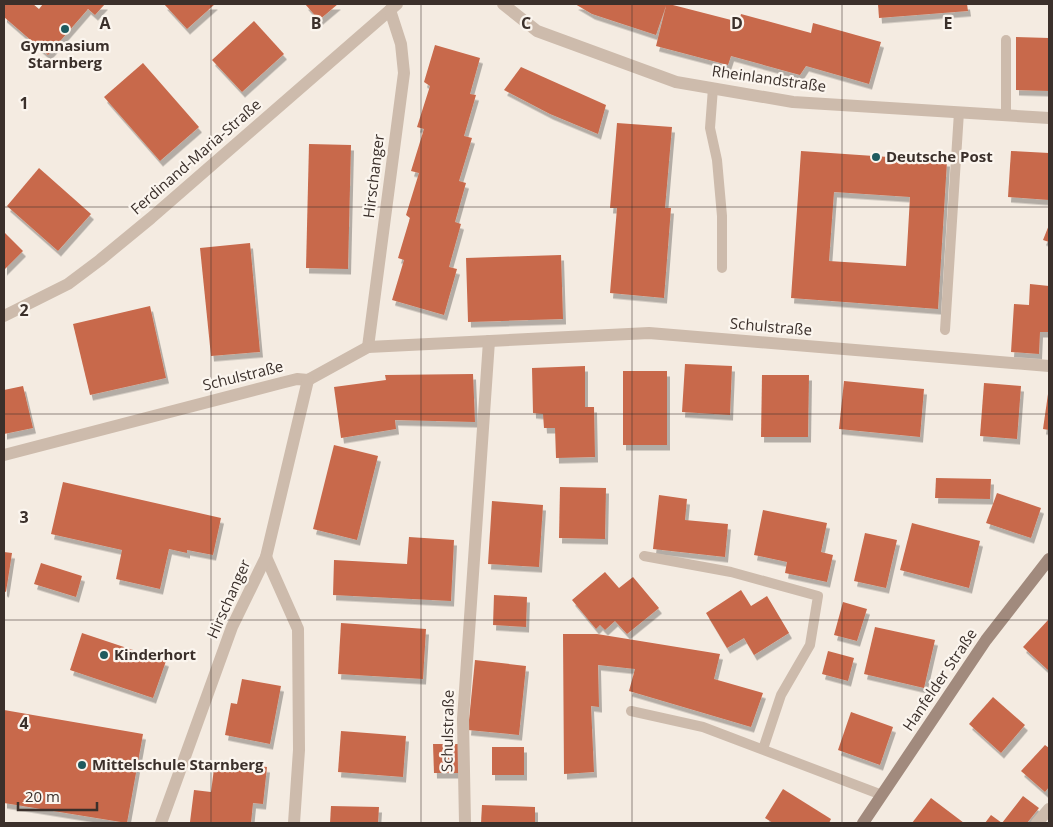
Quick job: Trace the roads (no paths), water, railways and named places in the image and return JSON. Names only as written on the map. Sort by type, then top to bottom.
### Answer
[{"type":"street","name":"Rheinlandstraße","points":[[503,4],[537,31],[676,82],[794,102],[1049,118]]},
{"type":"street","name":"Ferdinand-Maria-Straße","points":[[4,316],[68,284],[100,260],[151,218],[393,7]]},
{"type":"street","name":"Hirschanger","points":[[368,347],[404,73],[401,44],[393,7]]},
{"type":"street","name":"Schulstraße","points":[[4,455],[289,381],[308,380],[368,347],[649,333],[1049,366]]},
{"type":"street","name":"Schulstraße","points":[[465,823],[463,719],[489,341]]},
{"type":"street","name":"Hirschanger","points":[[161,823],[232,627],[266,557],[308,380]]},
{"type":"street","name":"Hirschanger","points":[[266,557],[298,629],[299,750],[294,823]]},
{"type":"street","name":"Hanfelder Straße","points":[[863,823],[986,640],[1049,559]]},
{"type":"street","points":[[1037,823],[1049,809]]},
{"type":"lane","points":[[1006,40],[1006,115]]},
{"type":"lane","points":[[713,88],[710,128],[717,160],[722,216],[722,268]]},
{"type":"lane","points":[[944,330],[959,112]]},
{"type":"lane","points":[[644,556],[731,572],[818,596],[810,645],[781,695],[762,749]]},
{"type":"lane","points":[[631,711],[703,727],[882,795]]},
{"type":"place","name":"Gymnasium Starnberg","points":[[65,29]]},
{"type":"place","name":"Deutsche Post","points":[[876,157]]},
{"type":"place","name":"Kinderhort","points":[[104,655]]},
{"type":"place","name":"Mittelschule Starnberg","points":[[82,765]]}]
